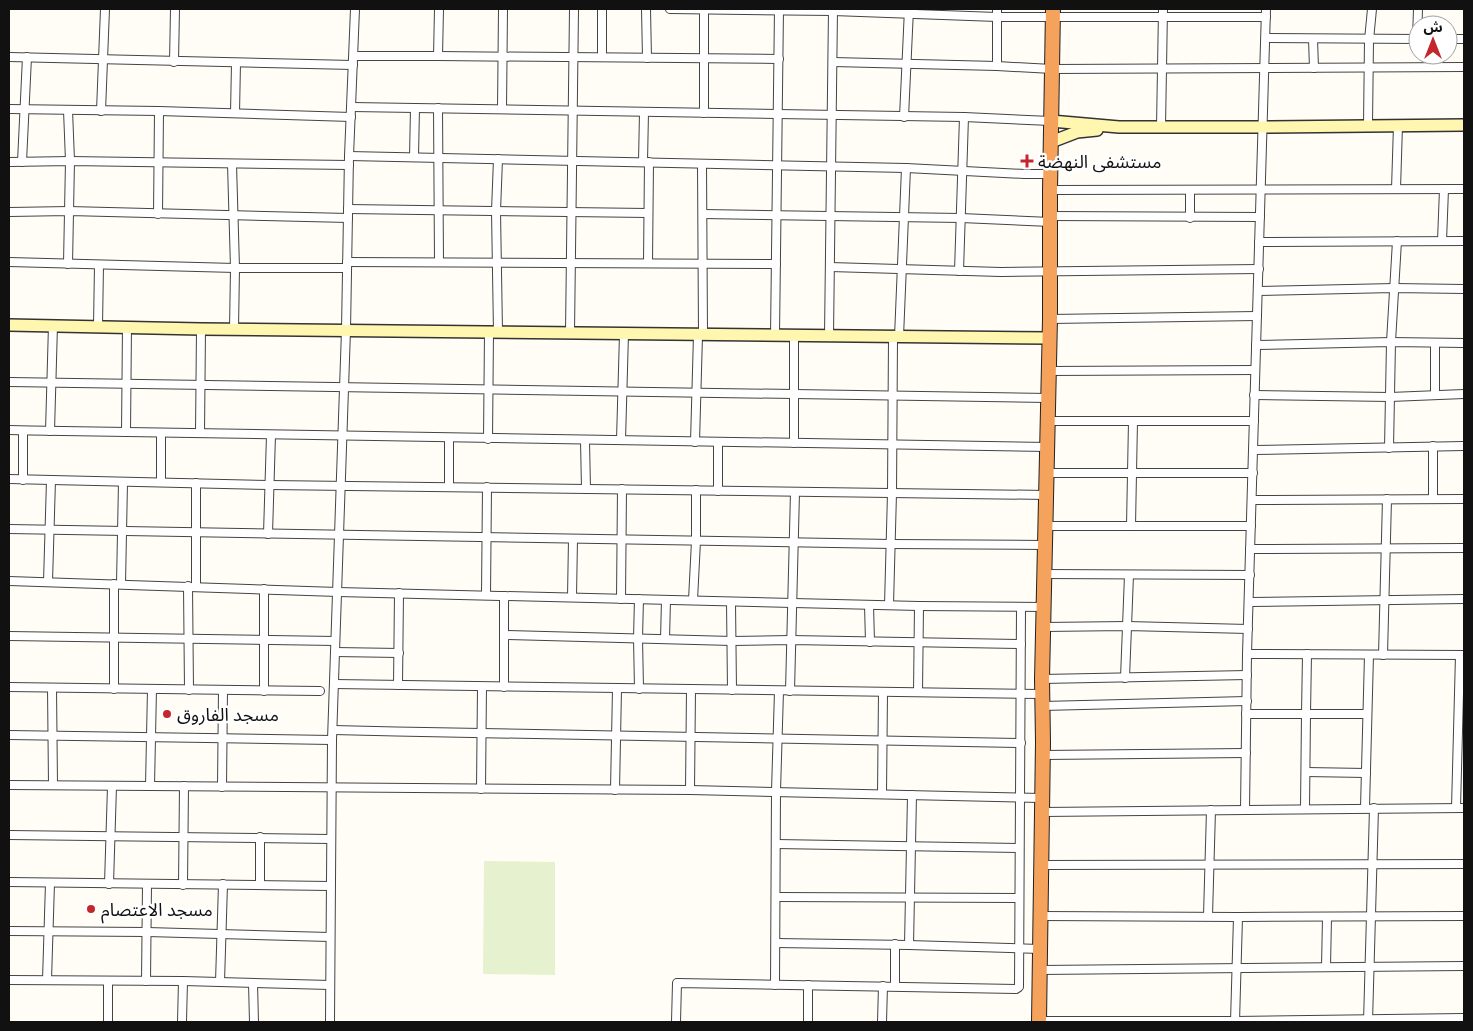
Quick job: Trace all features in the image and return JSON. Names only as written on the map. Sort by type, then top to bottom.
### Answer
[{"type":"highway","points":[[1039,1022],[1043,755],[1042,679],[1051,272],[1050,174],[1053,13]]},
{"type":"street","points":[[101,111],[105,9]]},
{"type":"street","points":[[174,62],[175,9]]},
{"type":"street","points":[[330,1022],[332,740],[340,535],[349,156],[355,9]]},
{"type":"street","points":[[438,56],[439,9]]},
{"type":"street","points":[[502,109],[503,9]]},
{"type":"street","points":[[570,333],[574,9]]},
{"type":"street","points":[[602,9],[602,57]]},
{"type":"street","points":[[646,9],[647,58]]},
{"type":"street","points":[[670,9],[997,13],[1266,13],[1247,654],[1245,810]]},
{"type":"street","points":[[704,9],[704,113]]},
{"type":"street","points":[[1368,125],[1372,9]]},
{"type":"street","points":[[775,336],[779,10]]},
{"type":"street","points":[[829,336],[833,10]]},
{"type":"street","points":[[904,117],[908,12]]},
{"type":"street","points":[[1161,127],[1163,12]]},
{"type":"street","points":[[997,13],[997,66]]},
{"type":"street","points":[[1266,38],[1408,39]]},
{"type":"street","points":[[1314,38],[1314,68]]},
{"type":"street","points":[[354,56],[779,59]]},
{"type":"street","points":[[9,57],[353,66]]},
{"type":"street","points":[[22,162],[27,57]]},
{"type":"street","points":[[833,62],[1052,69],[1464,67]]},
{"type":"street","points":[[235,113],[236,63]]},
{"type":"street","points":[[352,107],[964,118],[1051,121],[1119,127],[1464,125]]},
{"type":"street","points":[[414,157],[415,108]]},
{"type":"street","points":[[438,108],[439,262]]},
{"type":"street","points":[[9,109],[159,111],[351,117]]},
{"type":"street","points":[[68,110],[70,161],[68,264]]},
{"type":"street","points":[[158,214],[159,111]]},
{"type":"street","points":[[644,112],[648,263]]},
{"type":"street","points":[[959,271],[964,118]]},
{"type":"street","points":[[1396,189],[1398,125]]},
{"type":"street","points":[[1051,142],[1077,132],[1119,127]]},
{"type":"street","points":[[349,156],[831,166],[1050,174]]},
{"type":"street","points":[[488,439],[489,390],[497,264],[496,211],[498,160]]},
{"type":"street","points":[[9,162],[159,162],[349,166]]},
{"type":"street","points":[[232,164],[235,268],[234,329]]},
{"type":"street","points":[[695,442],[703,263],[702,164]]},
{"type":"street","points":[[889,605],[892,396],[902,268],[906,168]]},
{"type":"street","points":[[1442,241],[1444,189]]},
{"type":"street","points":[[1050,190],[1464,189]]},
{"type":"street","points":[[1190,191],[1190,218]]},
{"type":"street","points":[[348,209],[648,213]]},
{"type":"street","points":[[9,212],[69,211],[348,218]]},
{"type":"street","points":[[703,214],[1051,219],[1260,217]]},
{"type":"street","points":[[1389,448],[1391,342],[1397,241]]},
{"type":"street","points":[[1260,242],[1464,241]]},
{"type":"street","points":[[9,262],[235,268],[439,262],[497,264],[571,262],[776,264]]},
{"type":"street","points":[[98,265],[98,326]]},
{"type":"street","points":[[830,267],[1051,272],[1259,269]]},
{"type":"street","points":[[1258,291],[1394,288],[1464,289]]},
{"type":"street","points":[[1050,318],[1257,316]]},
{"type":"street","points":[[9,325],[200,329],[1049,338]]},
{"type":"street","points":[[50,431],[52,325]]},
{"type":"street","points":[[126,432],[127,326]]},
{"type":"street","points":[[200,329],[200,433]]},
{"type":"street","points":[[621,440],[624,334]]},
{"type":"street","points":[[794,336],[794,443]]},
{"type":"street","points":[[1256,345],[1391,342],[1464,343]]},
{"type":"street","points":[[1435,343],[1435,394]]},
{"type":"street","points":[[1048,371],[1255,370]]},
{"type":"street","points":[[9,382],[1048,398]]},
{"type":"street","points":[[1254,395],[1390,397],[1464,394]]},
{"type":"street","points":[[1048,421],[1254,421]]},
{"type":"street","points":[[1131,526],[1133,421]]},
{"type":"street","points":[[9,430],[585,441],[1048,447]]},
{"type":"street","points":[[23,480],[24,431]]},
{"type":"street","points":[[161,433],[161,482]]},
{"type":"street","points":[[268,534],[271,435]]},
{"type":"street","points":[[449,438],[449,487]]},
{"type":"street","points":[[585,441],[586,489]]},
{"type":"street","points":[[718,442],[718,491]]},
{"type":"street","points":[[1433,446],[1433,499]]},
{"type":"street","points":[[1253,450],[1464,446]]},
{"type":"street","points":[[1047,473],[1253,474]]},
{"type":"street","points":[[9,479],[270,485],[1047,495]]},
{"type":"street","points":[[48,582],[51,480]]},
{"type":"street","points":[[114,689],[113,638],[122,531],[123,482]]},
{"type":"street","points":[[189,690],[188,639],[197,533],[196,482]]},
{"type":"street","points":[[486,487],[486,595]]},
{"type":"street","points":[[621,598],[622,489]]},
{"type":"street","points":[[693,600],[696,490]]},
{"type":"street","points":[[790,691],[795,492]]},
{"type":"street","points":[[1383,655],[1387,499]]},
{"type":"street","points":[[1252,500],[1464,499]]},
{"type":"street","points":[[1046,526],[1251,526]]},
{"type":"street","points":[[9,529],[1045,546]]},
{"type":"street","points":[[572,597],[573,539]]},
{"type":"street","points":[[1250,549],[1464,548]]},
{"type":"street","points":[[1045,574],[1250,575]]},
{"type":"street","points":[[1126,678],[1129,575]]},
{"type":"street","points":[[9,581],[731,602],[1044,607]]},
{"type":"street","points":[[264,589],[264,691]]},
{"type":"street","points":[[398,685],[399,593]]},
{"type":"street","points":[[504,596],[504,687]]},
{"type":"street","points":[[639,599],[639,690]]},
{"type":"street","points":[[1249,602],[1464,599]]},
{"type":"street","points":[[665,639],[666,600]]},
{"type":"street","points":[[731,602],[732,690]]},
{"type":"street","points":[[869,605],[870,642]]},
{"type":"street","points":[[918,692],[920,606]]},
{"type":"street","points":[[676,1022],[677,983],[1018,988],[1021,608]]},
{"type":"street","points":[[1043,627],[1127,626],[1248,629]]},
{"type":"street","points":[[504,635],[732,641],[791,640],[1021,644]]},
{"type":"street","points":[[9,636],[335,641]]},
{"type":"street","points":[[335,652],[399,653]]},
{"type":"street","points":[[9,786],[776,791],[1020,797],[1042,805],[1211,810],[1460,808],[1462,655],[1247,654]]},
{"type":"street","points":[[1305,809],[1307,654]]},
{"type":"street","points":[[1365,808],[1369,655]]},
{"type":"street","points":[[1042,679],[1247,675]]},
{"type":"street","points":[[334,684],[639,690],[918,692],[1021,694],[1042,700],[1246,701]]},
{"type":"street","points":[[9,687],[320,691]]},
{"type":"street","points":[[482,687],[482,789]]},
{"type":"street","points":[[52,688],[53,785]]},
{"type":"street","points":[[150,786],[152,689]]},
{"type":"street","points":[[615,790],[617,689]]},
{"type":"street","points":[[222,787],[223,690]]},
{"type":"street","points":[[690,790],[691,690]]},
{"type":"street","points":[[775,985],[776,791],[779,691]]},
{"type":"street","points":[[882,794],[883,692]]},
{"type":"street","points":[[1246,714],[1367,714]]},
{"type":"street","points":[[333,730],[616,737],[883,739],[1021,743]]},
{"type":"street","points":[[9,735],[332,740]]},
{"type":"street","points":[[1043,755],[1246,753]]},
{"type":"street","points":[[1306,772],[1366,773]]},
{"type":"street","points":[[109,884],[112,786]]},
{"type":"street","points":[[183,885],[184,786]]},
{"type":"street","points":[[909,944],[912,795]]},
{"type":"street","points":[[1368,1021],[1374,808]]},
{"type":"street","points":[[1208,916],[1211,810]]},
{"type":"street","points":[[9,835],[331,839]]},
{"type":"street","points":[[260,838],[260,885]]},
{"type":"street","points":[[776,844],[1020,848]]},
{"type":"street","points":[[1041,865],[1464,864]]},
{"type":"street","points":[[9,882],[330,886]]},
{"type":"street","points":[[47,980],[50,883]]},
{"type":"street","points":[[146,981],[147,884]]},
{"type":"street","points":[[220,982],[223,884]]},
{"type":"street","points":[[776,897],[1019,898]]},
{"type":"street","points":[[1040,916],[1464,916]]},
{"type":"street","points":[[1235,1022],[1238,917]]},
{"type":"street","points":[[1326,967],[1327,917]]},
{"type":"street","points":[[9,931],[147,932],[330,937]]},
{"type":"street","points":[[776,943],[909,944],[1040,949]]},
{"type":"street","points":[[895,944],[895,986]]},
{"type":"street","points":[[1040,970],[1464,966]]},
{"type":"street","points":[[9,980],[108,980],[330,985]]},
{"type":"street","points":[[108,980],[108,1022]]},
{"type":"street","points":[[182,1022],[183,982]]},
{"type":"street","points":[[253,983],[254,1022]]},
{"type":"street","points":[[808,985],[808,1022]]},
{"type":"street","points":[[882,1022],[884,986]]},
{"type":"street","points":[[1039,1022],[1368,1021],[1464,1018]]},
{"type":"green space","points":[[484,861],[555,862],[555,975],[483,974]]},
{"type":"place","name":"مستشفى النهضة","points":[[1027,161]]},
{"type":"place","name":"مسجد الفاروق","points":[[167,714]]},
{"type":"place","name":"مسجد الاعتصام","points":[[91,909]]}]
